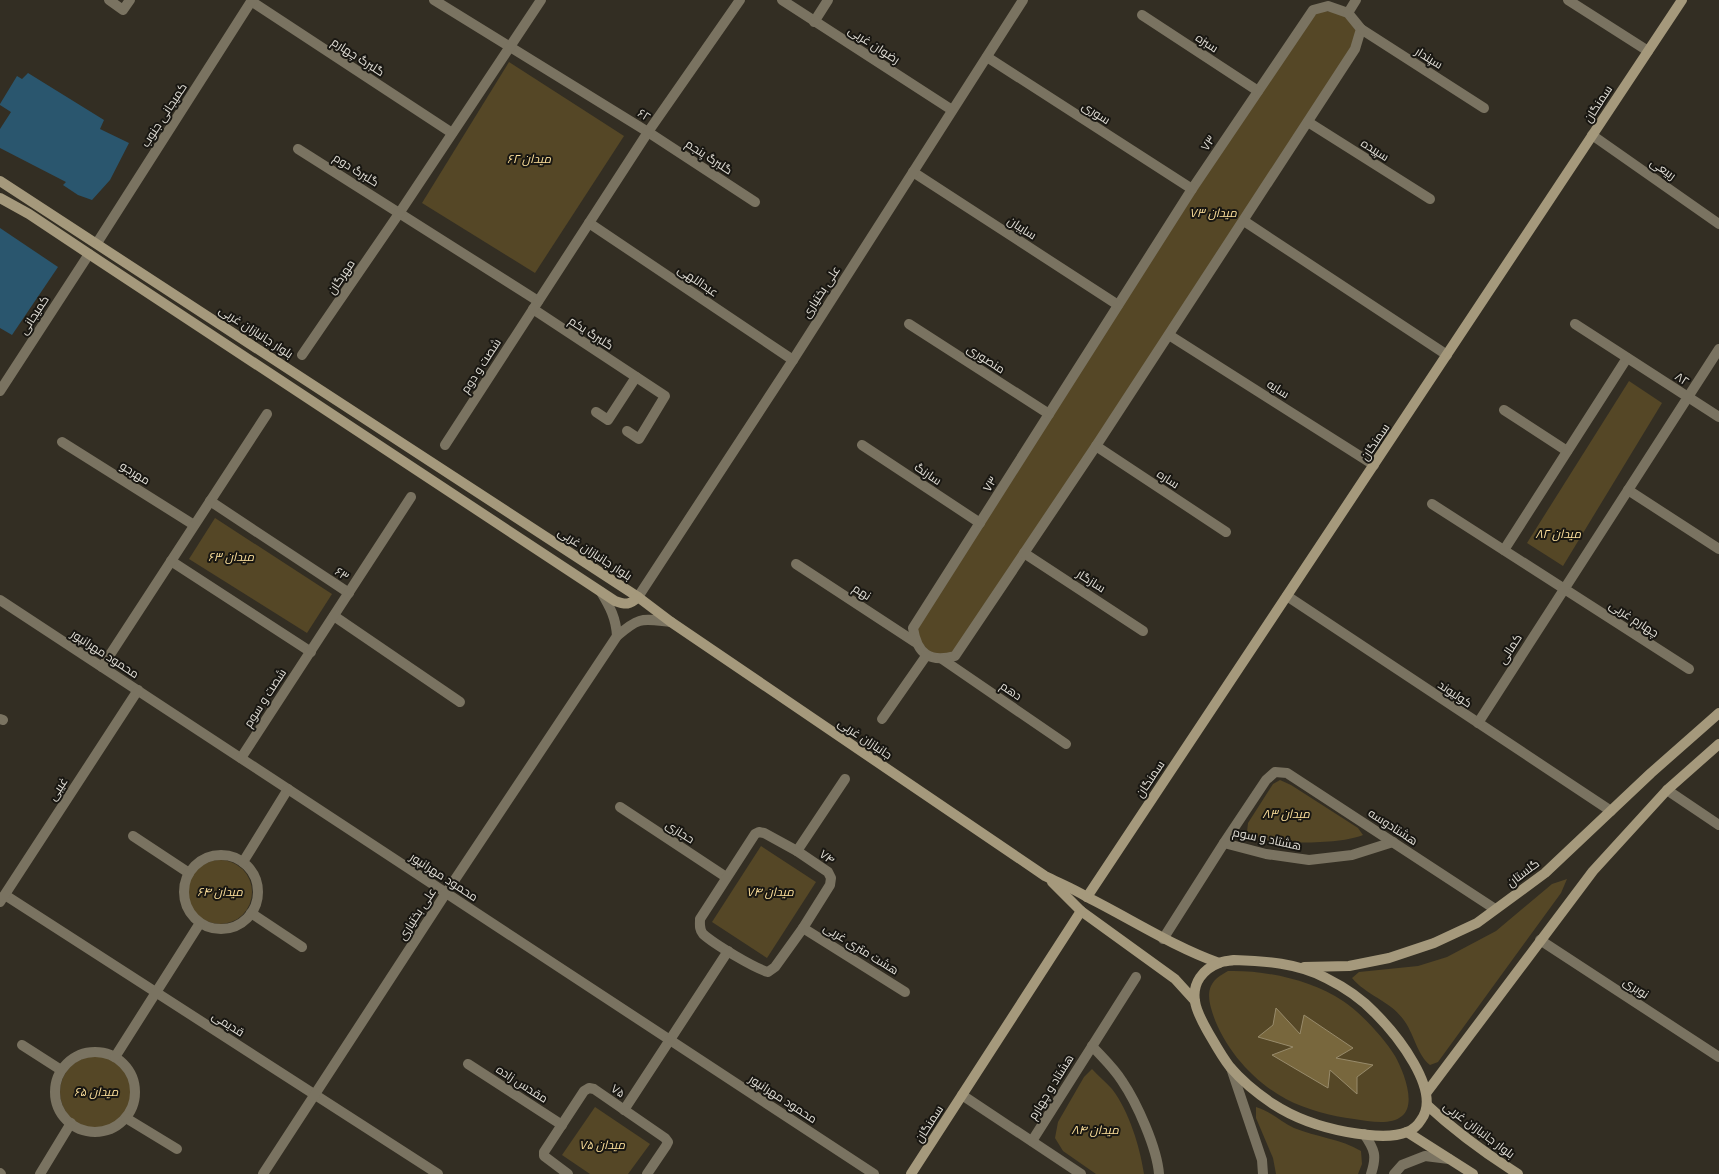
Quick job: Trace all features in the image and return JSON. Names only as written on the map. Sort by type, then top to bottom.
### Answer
[{"type":"main road","name":"سمنگان","points":[[1087,897],[1682,0]]},
{"type":"main road","name":"بلوار جانبازان غربی","points":[[0,181],[638,597],[632,603],[625,605],[600,591],[89,254],[0,198]]},
{"type":"main road","name":"جانبازان غربی","points":[[638,597],[671,622],[1045,876],[1163,939],[1219,963]]},
{"type":"main road","name":"گلستان","points":[[1297,967],[1349,966],[1389,958],[1434,943],[1477,923],[1545,873],[1719,713]]},
{"type":"main road","points":[[1427,1092],[1593,871],[1667,790],[1719,744]]},
{"type":"main road","name":"جانبازان غربی","points":[[1045,876],[1081,910],[1175,979],[1195,1001]]},
{"type":"main road","name":"سمنگان","points":[[911,1174],[1081,910]]},
{"type":"main road","points":[[1234,960],[1262,961],[1297,967],[1324,977],[1353,993],[1374,1012],[1407,1052],[1427,1092],[1427,1106],[1424,1117],[1417,1125],[1407,1132],[1379,1136],[1324,1127],[1298,1118],[1273,1104],[1230,1067],[1201,1019],[1195,1001],[1196,985],[1202,974],[1219,963],[1234,960]]},
{"type":"main road","name":"بلوار جانبازان غربی","points":[[1427,1106],[1453,1129],[1518,1174]]},
{"type":"main road","points":[[1407,1132],[1473,1174]]},
{"type":"street","points":[[109,0],[123,10],[130,0]]},
{"type":"street","name":"گلبرگ چهارم","points":[[252,0],[452,133]]},
{"type":"street","name":"کمیجانی جنوب","points":[[97,243],[252,0]]},
{"type":"street","name":"۶۲","points":[[434,0],[648,132],[536,305]]},
{"type":"street","points":[[536,305],[400,212],[541,0]]},
{"type":"street","points":[[648,132],[740,0]]},
{"type":"street","name":"رضوان غربی","points":[[782,0],[952,110]]},
{"type":"street","points":[[814,22],[828,0]]},
{"type":"street","name":"علی بختیاری","points":[[638,597],[793,360],[1023,0]]},
{"type":"street","points":[[1348,12],[1356,0]]},
{"type":"street","points":[[1568,0],[1648,51]]},
{"type":"street","name":"۷۳","points":[[915,642],[913,628],[1192,189],[1313,10],[1324,3],[1348,12]]},
{"type":"street","name":"سپندار","points":[[1348,12],[1361,29],[1484,108]]},
{"type":"street","name":"سبزه","points":[[1142,15],[1258,91]]},
{"type":"street","points":[[915,642],[926,656],[942,659],[955,656],[1244,221],[1355,49],[1361,29]]},
{"type":"street","name":"سوری","points":[[986,57],[1192,189]]},
{"type":"street","name":"سپیده","points":[[1308,122],[1430,199]]},
{"type":"street","name":"گلبرگ پنجم","points":[[648,132],[755,202]]},
{"type":"street","name":"ربیعی","points":[[1592,135],[1719,224]]},
{"type":"street","name":"گلبرگ دوم","points":[[298,148],[400,212]]},
{"type":"street","name":"سایبان","points":[[913,172],[1118,306]]},
{"type":"street","name":"مهرگان","points":[[302,355],[400,212]]},
{"type":"street","points":[[1244,221],[1447,355]]},
{"type":"street","name":"عبداللهی","points":[[589,223],[793,360]]},
{"type":"street","name":"کمیجانی","points":[[0,391],[89,254]]},
{"type":"street","name":"گلبرگ یکم","points":[[536,305],[665,396],[639,439],[627,431]]},
{"type":"street","name":"شصت و دوم","points":[[445,445],[536,305]]},
{"type":"street","name":"منصوری","points":[[909,324],[1049,414]]},
{"type":"street","name":"۸۲","points":[[1564,589],[1688,397],[1575,324]]},
{"type":"street","name":"سایه","points":[[1169,335],[1374,465]]},
{"type":"street","points":[[1719,349],[1688,397],[1719,417]]},
{"type":"street","points":[[1504,550],[1628,358]]},
{"type":"street","points":[[596,412],[608,420],[636,377]]},
{"type":"street","points":[[1504,410],[1568,451]]},
{"type":"street","points":[[102,667],[267,414]]},
{"type":"street","name":"مهرجو","points":[[62,442],[194,525]]},
{"type":"street","name":"سارنگ","points":[[862,445],[980,523]]},
{"type":"street","name":"ساره","points":[[1096,446],[1226,532]]},
{"type":"street","points":[[1628,490],[1719,549]]},
{"type":"street","points":[[349,593],[411,497]]},
{"type":"street","name":"۶۳","points":[[210,501],[349,593],[311,652]]},
{"type":"street","points":[[1432,504],[1564,589]]},
{"type":"street","name":"سازگار","points":[[1024,553],[1143,631]]},
{"type":"street","points":[[171,561],[311,652]]},
{"type":"street","name":"نهم","points":[[796,564],[915,642]]},
{"type":"street","name":"چهارم غربی","points":[[1564,589],[1689,670]]},
{"type":"street","name":"کمالی","points":[[1478,723],[1564,589]]},
{"type":"street","points":[[600,591],[613,611],[617,624],[617,636]]},
{"type":"street","name":"کولیوند","points":[[1287,596],[1611,811]]},
{"type":"street","name":"محمود مهرانپور","points":[[0,600],[874,1174]]},
{"type":"street","points":[[334,616],[460,702]]},
{"type":"street","name":"جانبازان غربی","points":[[617,636],[628,626],[643,619],[671,622]]},
{"type":"street","name":"علی بختیاری","points":[[263,1174],[446,893],[617,636]]},
{"type":"street","name":"شصت و سوم","points":[[241,758],[311,652]]},
{"type":"street","points":[[882,719],[926,656]]},
{"type":"street","name":"دهم","points":[[942,659],[1066,744]]},
{"type":"street","name":"غیبی","points":[[2,898],[138,690]]},
{"type":"street","name":"هشتادوسه","points":[[1275,772],[1287,772],[1495,909]]},
{"type":"street","name":"هشتاد و سوم","points":[[1163,939],[1266,780],[1275,772]]},
{"type":"street","points":[[797,851],[845,779]]},
{"type":"street","points":[[242,862],[288,789]]},
{"type":"street","points":[[1667,790],[1719,825]]},
{"type":"street","name":"حجازی","points":[[620,807],[726,877]]},
{"type":"street","name":"۷۴","points":[[759,832],[764,833],[797,851],[828,872],[832,878],[830,885],[803,928],[775,968],[768,972],[760,970],[702,933],[700,919],[755,834],[759,832]]},
{"type":"street","points":[[133,836],[189,873]]},
{"type":"street","name":"هشتاد و سوم","points":[[1224,843],[1266,854],[1309,860],[1352,855],[1393,842]]},
{"type":"street","points":[[213,857],[231,857],[242,862],[251,872],[256,883],[258,896],[254,908],[247,918],[237,926],[213,929],[200,923],[186,907],[184,884],[189,873],[197,864],[213,857]]},
{"type":"street","name":"قدیمی","points":[[2,898],[156,992],[438,1174]]},
{"type":"street","points":[[251,913],[302,946]]},
{"type":"street","points":[[115,1057],[200,923]]},
{"type":"street","name":"هشت متری غربی","points":[[803,928],[905,992]]},
{"type":"street","name":"نوبری","points":[[1540,940],[1719,1057]]},
{"type":"street","points":[[624,1110],[728,951]]},
{"type":"street","name":"هشتاد و چهارم","points":[[1032,1141],[1136,977]]},
{"type":"street","points":[[22,1046],[61,1070]]},
{"type":"street","points":[[1092,1046],[1122,1080],[1140,1113],[1152,1145],[1159,1174]]},
{"type":"street","points":[[91,1052],[104,1052],[115,1057],[124,1064],[135,1084],[132,1108],[126,1118],[117,1126],[93,1132],[82,1130],[71,1123],[62,1115],[57,1104],[55,1093],[56,1081],[61,1070],[69,1061],[91,1052]]},
{"type":"street","name":"مقدس زاده","points":[[468,1064],[562,1125]]},
{"type":"street","points":[[1230,1067],[1262,1160],[1263,1174]]},
{"type":"street","name":"۷۵","points":[[568,1174],[544,1156],[544,1152],[584,1091],[589,1088],[594,1089],[665,1138],[668,1142],[647,1174]]},
{"type":"street","name":"هشتاد و چهارم","points":[[962,1095],[1081,1174]]},
{"type":"street","points":[[126,1118],[177,1149]]},
{"type":"street","points":[[40,1174],[71,1123]]},
{"type":"street","points":[[1364,1134],[1373,1146],[1375,1161],[1371,1174]]},
{"type":"street","points":[[1394,1174],[1402,1165],[1425,1156],[1449,1159]]},
{"type":"green space","name":"میدان ۷۳","points":[[1313,10],[1348,13],[1361,29],[1355,49],[955,656],[926,656],[913,628]]},
{"type":"green space","name":"میدان ۶۲","points":[[509,62],[624,136],[535,273],[422,203]]},
{"type":"green space","name":"میدان ۸۲","points":[[1629,381],[1662,403],[1563,566],[1527,543]]},
{"type":"green space","name":"میدان ۶۳","points":[[215,518],[332,594],[307,633],[189,559]]},
{"type":"green space","name":"میدان ۸۳","points":[[1280,780],[1291,785],[1358,828],[1363,835],[1326,842],[1280,842],[1257,838],[1251,835],[1247,832],[1248,823],[1273,784]]},
{"type":"green space","name":"میدان ۷۴","points":[[761,846],[816,882],[767,958],[712,922]]},
{"type":"green space","name":"میدان ۶۴","points":[[220,860],[238,866],[246,874],[252,892],[246,910],[238,918],[220,924],[202,918],[194,910],[188,892],[194,874],[202,866]]},
{"type":"green space","points":[[1567,879],[1561,893],[1438,1062],[1430,1065],[1422,1056],[1407,1025],[1398,1013],[1352,978],[1359,972],[1418,966],[1447,957],[1496,931],[1552,884]]},
{"type":"green space","points":[[1228,971],[1257,972],[1303,982],[1317,987],[1350,1006],[1378,1034],[1398,1062],[1405,1078],[1408,1095],[1406,1111],[1402,1116],[1392,1121],[1379,1122],[1328,1114],[1294,1103],[1261,1082],[1230,1048],[1222,1035],[1211,1008],[1209,991],[1211,986],[1216,979]]},
{"type":"green space","name":"میدان ۶۵","points":[[96,1056],[116,1062],[126,1072],[132,1092],[126,1112],[116,1122],[96,1128],[76,1122],[66,1112],[60,1092],[66,1072],[76,1062]]},
{"type":"green space","name":"میدان ۸۴","points":[[1092,1069],[1112,1089],[1129,1118],[1140,1152],[1144,1174],[1096,1174],[1063,1151],[1055,1138],[1058,1122],[1084,1077]]},
{"type":"green space","name":"میدان ۷۵","points":[[595,1107],[650,1144],[628,1174],[590,1174],[562,1155]]},
{"type":"green space","points":[[1256,1107],[1294,1128],[1361,1151],[1362,1164],[1358,1174],[1276,1174],[1273,1158],[1256,1118]]},
{"type":"shaded area","points":[[1276,1008],[1300,1034],[1304,1015],[1353,1048],[1336,1058],[1373,1065],[1357,1077],[1357,1094],[1330,1070],[1328,1088],[1272,1055],[1293,1047],[1258,1037],[1273,1025]]},
{"type":"building","points":[[28,73],[104,120],[100,129],[129,143],[110,180],[92,200],[78,195],[63,185],[66,182],[0,148],[0,129],[11,112],[0,104],[17,76],[22,79]]},
{"type":"building","points":[[0,228],[58,267],[12,335],[0,328]]}]
